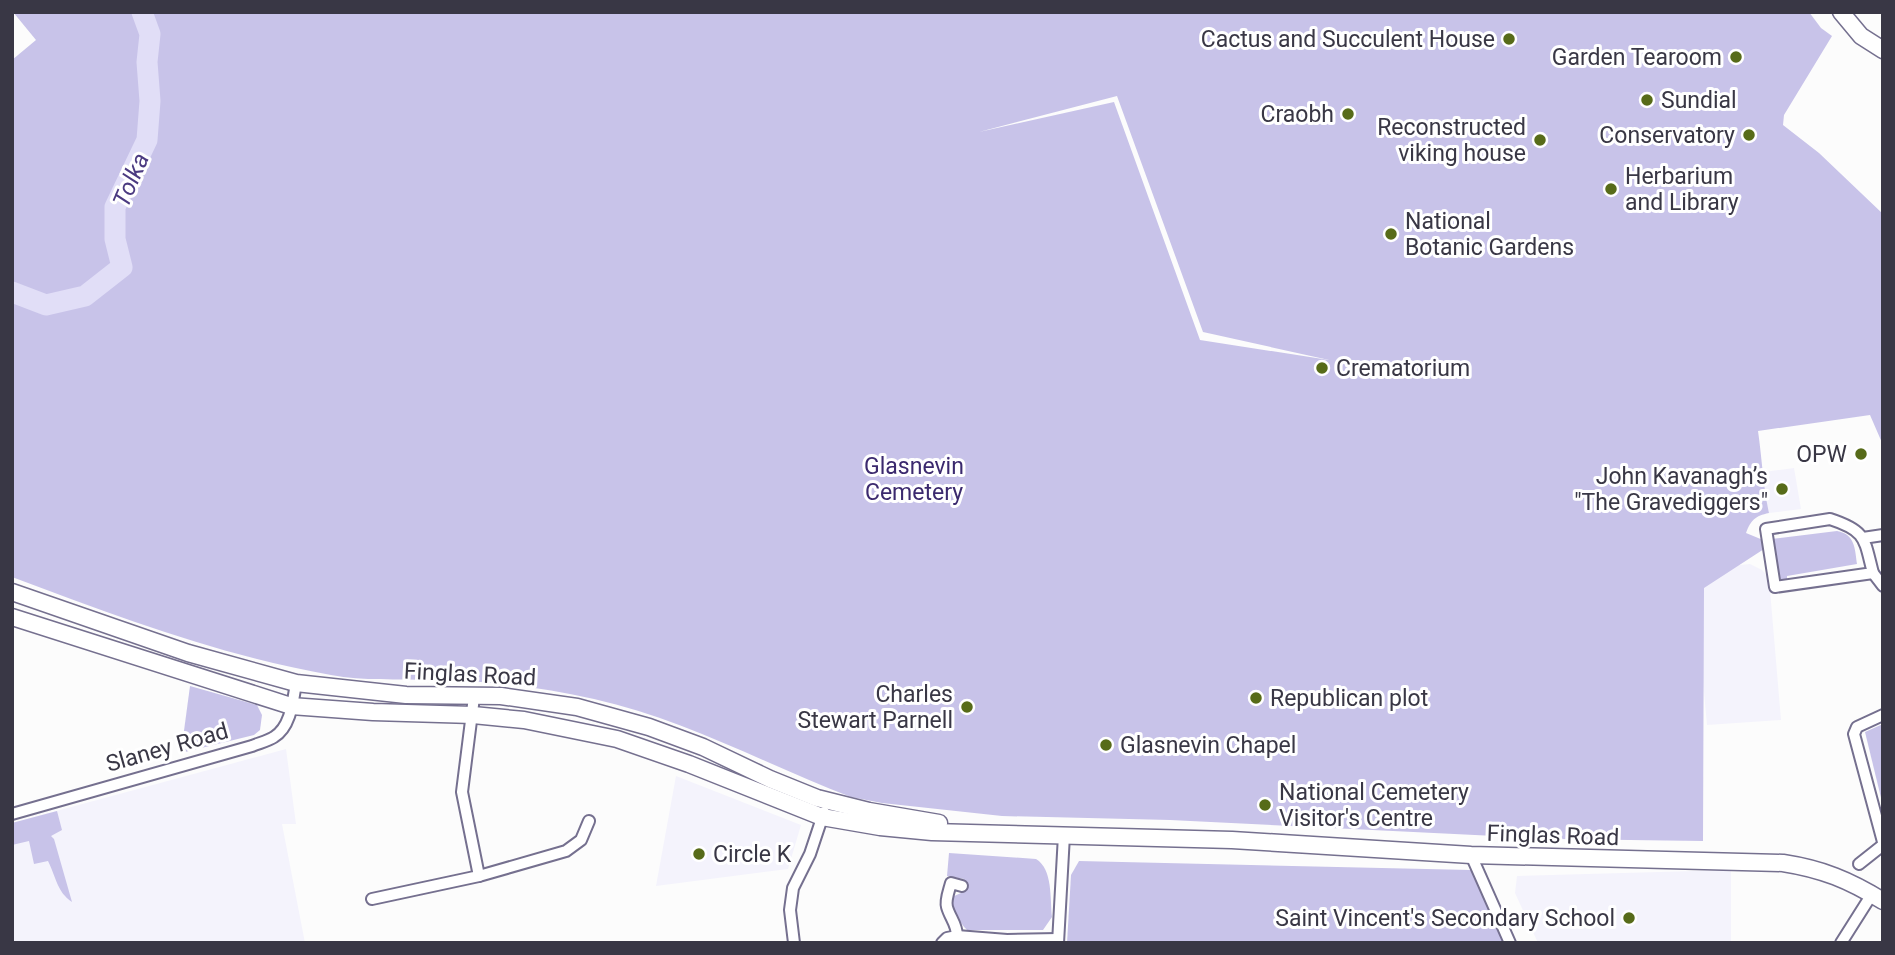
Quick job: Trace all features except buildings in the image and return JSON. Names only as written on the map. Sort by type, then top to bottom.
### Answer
[{"type":"main road","points":[[1841,12],[1861,36],[1883,50]]},
{"type":"main road","name":"Finglas Road","points":[[12,592],[188,653],[296,683],[406,695],[501,696],[554,702],[649,727],[703,747],[770,779],[817,797],[869,811],[1004,834]]},
{"type":"main road","name":"Finglas Road","points":[[12,617],[291,706],[473,715],[547,723],[617,739],[689,764],[822,817],[932,832],[1254,841],[1471,855],[1783,863],[1825,870],[1877,898]]},
{"type":"street","points":[[1872,573],[1775,587],[1766,529],[1830,519],[1858,531],[1864,538],[1872,573],[1883,586]]},
{"type":"street","points":[[1864,538],[1883,535]]},
{"type":"street","name":"Slaney Road","points":[[12,814],[252,746],[276,736],[282,729],[291,706],[296,683]]},
{"type":"street","points":[[474,697],[462,792],[479,876]]},
{"type":"street","points":[[1859,864],[1883,843],[1854,734],[1857,727],[1883,715]]},
{"type":"street","points":[[794,943],[790,910],[793,888],[810,854],[829,800]]},
{"type":"street","points":[[372,899],[479,876],[566,851],[581,839],[589,821]]},
{"type":"street","points":[[942,943],[947,938],[957,936],[1058,941],[1064,835]]},
{"type":"street","points":[[1471,855],[1510,943]]},
{"type":"street","points":[[957,936],[957,928],[946,906],[951,883],[962,886]]},
{"type":"street","points":[[1841,943],[1877,898]]},
{"type":"shaded area","name":"John Kavanagh’s \"The Gravediggers\"","points":[[1794,468],[1801,509],[1769,513],[1764,490],[1764,472]]},
{"type":"shaded area","points":[[1750,564],[1762,570],[1769,578],[1781,720],[1707,725],[1694,584],[1729,566]]},
{"type":"shaded area","points":[[286,749],[296,824],[282,824],[305,943],[12,943],[12,823]]},
{"type":"shaded area","points":[[676,776],[801,825],[788,869],[656,886]]},
{"type":"shaded area","name":"Saint Vincent's Secondary School","points":[[1731,870],[1731,943],[1538,943],[1515,893],[1517,876]]},
{"type":"green space","name":"Glasnevin Cemetery","points":[[13,12],[1809,12],[1821,28],[1832,36],[1784,115],[1783,125],[1819,153],[1883,214],[1883,445],[1870,415],[1758,431],[1769,513],[1754,519],[1746,533],[1763,540],[1764,549],[1704,588],[1703,841],[1557,839],[1170,820],[1002,816],[851,797],[692,730],[594,699],[513,685],[452,680],[356,678],[290,667],[169,634],[12,577],[12,60],[36,40]],"holes":[[[1117,96],[1203,332],[1329,360],[1200,340],[1114,102],[979,132]]]},
{"type":"green space","points":[[1837,531],[1851,539],[1857,564],[1787,576],[1787,579],[1778,581],[1771,539]]},
{"type":"green space","points":[[190,686],[257,705],[262,715],[260,730],[254,735],[181,753]]},
{"type":"green space","points":[[1883,724],[1883,806],[1865,732]]},
{"type":"green space","points":[[57,811],[62,830],[51,836],[72,902],[60,889],[48,861],[34,864],[29,841],[12,845],[12,823]]},
{"type":"green space","points":[[949,853],[1036,859],[1045,870],[1051,893],[1052,917],[1043,930],[967,930],[956,915],[952,901],[952,897],[961,893],[964,879],[947,876]]},
{"type":"green space","points":[[1079,861],[1471,870],[1504,943],[1067,943],[1071,875]]},
{"type":"waterway","name":"Tolka","points":[[12,292],[46,305],[85,296],[122,267],[115,239],[115,207],[147,140],[150,101],[147,62],[150,34],[142,12]]},
{"type":"place","name":"Cactus and Succulent House","points":[[1509,39]]},
{"type":"place","name":"Garden Tearoom","points":[[1736,57]]},
{"type":"place","name":"Sundial","points":[[1647,100]]},
{"type":"place","name":"Craobh","points":[[1348,114]]},
{"type":"place","name":"Conservatory","points":[[1749,135]]},
{"type":"place","name":"Reconstructed viking house","points":[[1540,140]]},
{"type":"place","name":"Herbarium and Library","points":[[1611,189]]},
{"type":"place","name":"National Botanic Gardens","points":[[1391,234]]},
{"type":"place","name":"Crematorium","points":[[1322,368]]},
{"type":"place","name":"OPW","points":[[1861,454]]},
{"type":"place","name":"John Kavanagh’s \"The Gravediggers\"","points":[[1782,489]]},
{"type":"place","name":"Republican plot","points":[[1256,698]]},
{"type":"place","name":"Charles Stewart Parnell","points":[[967,707]]},
{"type":"place","name":"Glasnevin Chapel","points":[[1106,745]]},
{"type":"place","name":"National Cemetery Visitor's Centre","points":[[1265,805]]},
{"type":"place","name":"Circle K","points":[[699,854]]},
{"type":"place","name":"Saint Vincent's Secondary School","points":[[1629,918]]}]
